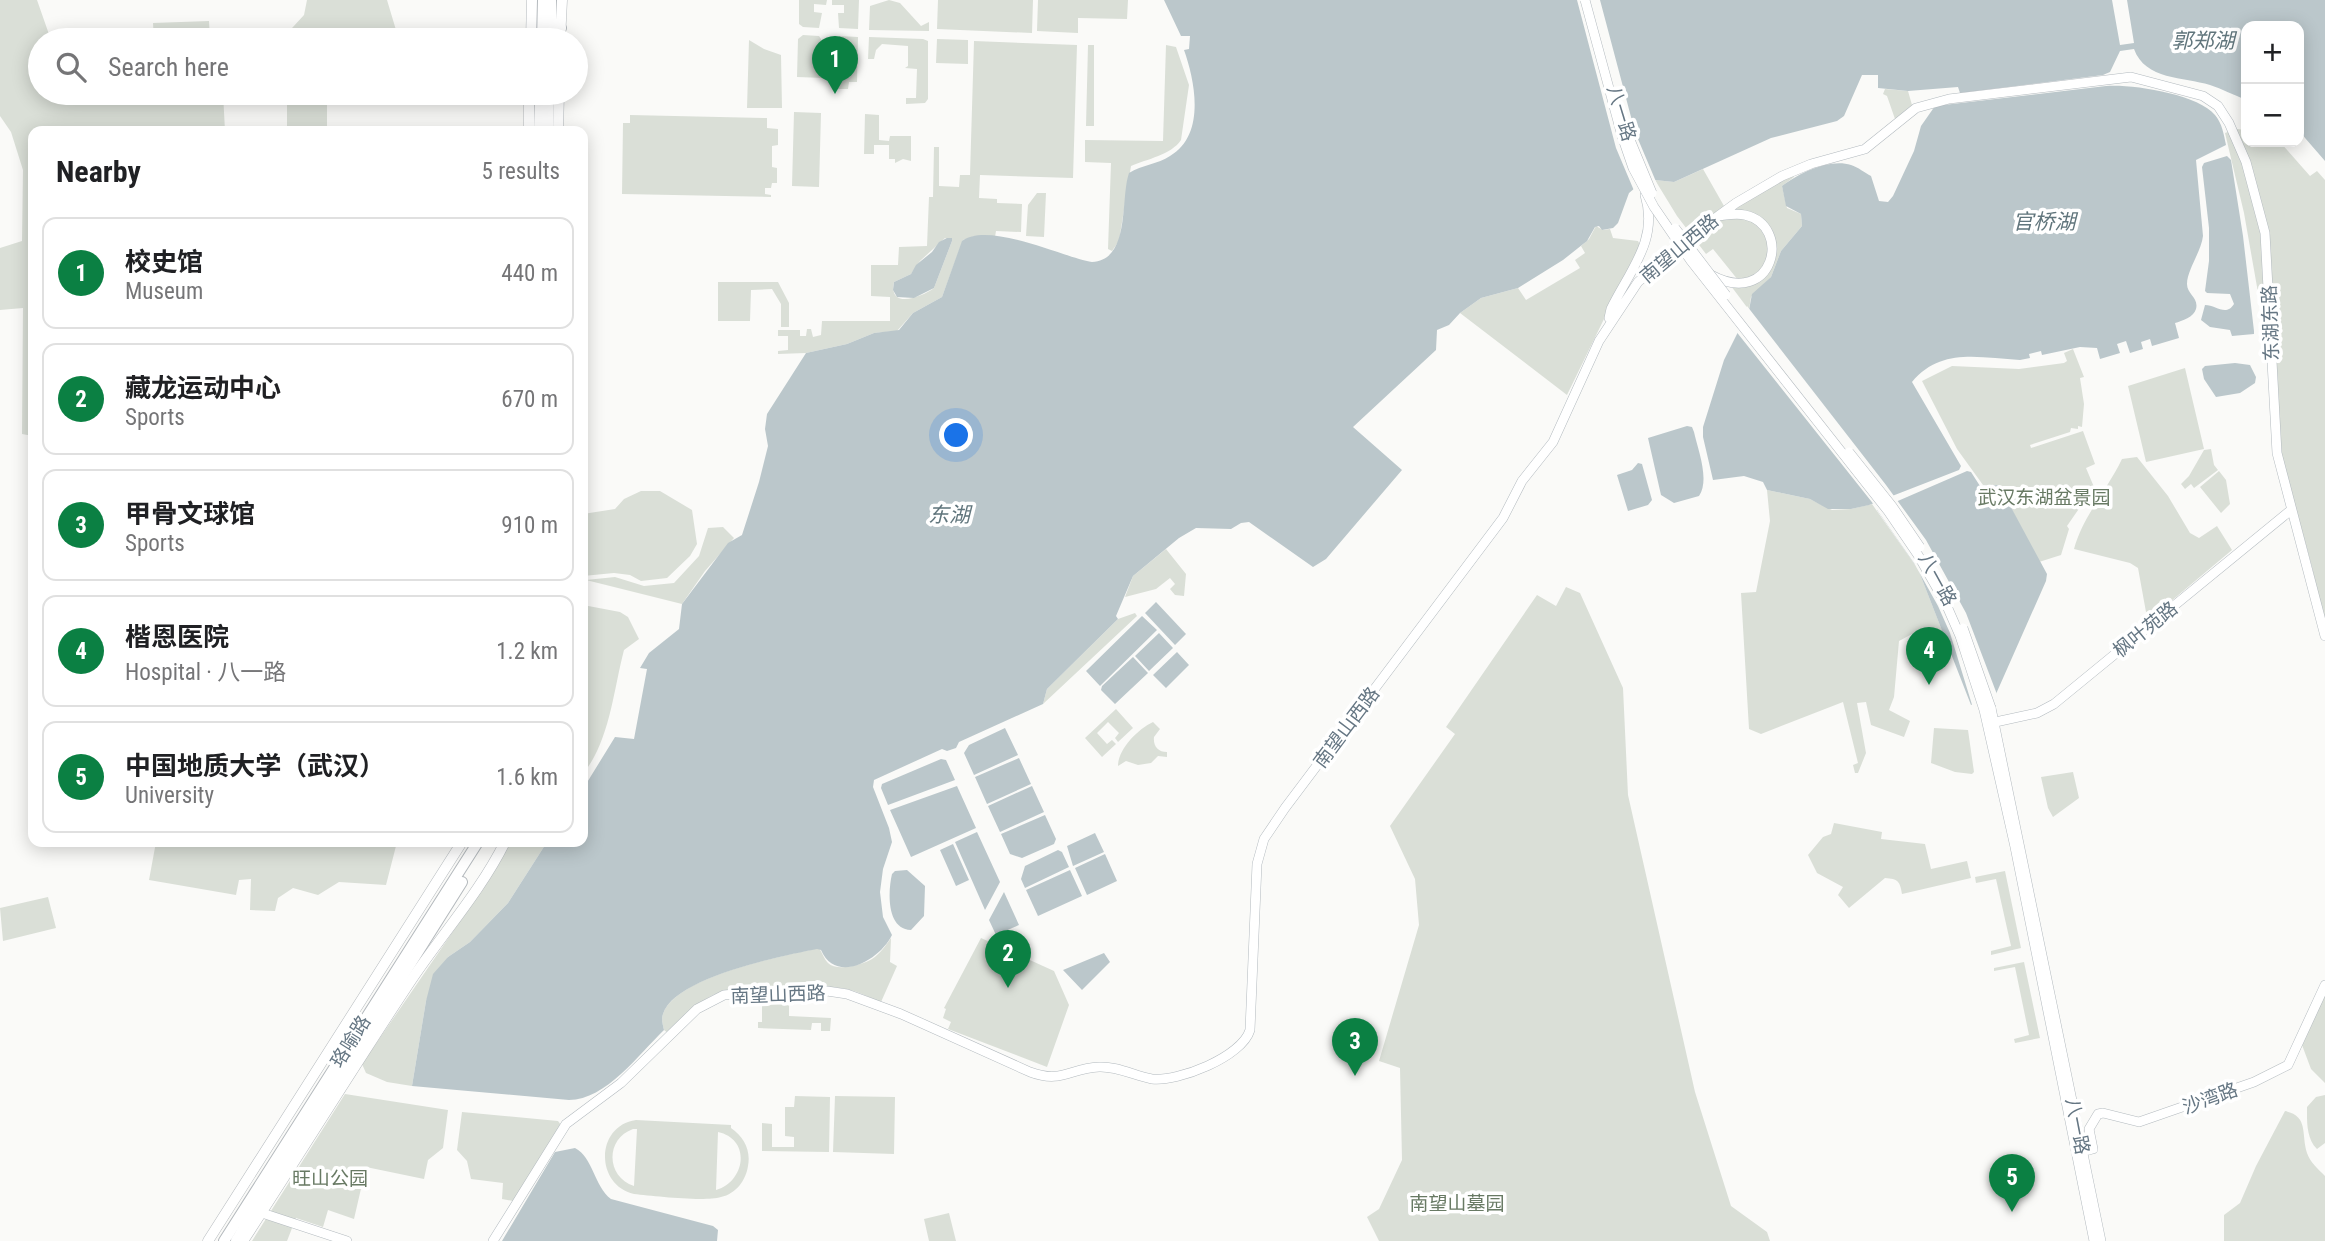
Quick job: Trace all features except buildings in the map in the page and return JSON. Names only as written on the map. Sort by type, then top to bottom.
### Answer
[{"type":"highway","points":[[542,0],[542,28]]},
{"type":"highway","points":[[551,0],[552,28]]},
{"type":"highway","points":[[539,126],[540,105]]},
{"type":"highway","points":[[548,126],[549,105]]},
{"type":"highway","name":"珞喻路","points":[[224,1241],[475,847]]},
{"type":"highway","name":"珞喻路","points":[[236,1241],[258,1212],[483,847]]},
{"type":"main road","points":[[531,28],[532,0]]},
{"type":"main road","points":[[561,28],[562,0]]},
{"type":"main road","points":[[529,105],[529,126]]},
{"type":"main road","points":[[558,126],[559,105]]},
{"type":"main road","points":[[208,1241],[459,847]]},
{"type":"main road","points":[[243,1241],[258,1212],[440,937],[467,906],[502,847]]},
{"type":"street","name":"八一路","points":[[1585,0],[1622,135],[1641,183],[1679,246],[1888,511],[1918,555],[1954,622],[1988,709]]},
{"type":"street","name":"八一路","points":[[1591,0],[1620,111],[1640,167],[1671,224],[1892,506],[1922,549],[1960,620],[1988,709],[2079,1152],[2094,1241]]},
{"type":"street","name":"南望山西路","points":[[493,1241],[555,1138],[577,1115],[621,1083],[697,1009],[719,997],[736,993],[827,991],[847,994],[901,1014],[1049,1078],[1102,1067],[1162,1079],[1202,1067],[1231,1052],[1246,1040],[1250,1030],[1256,864],[1264,839],[1503,518],[1522,481],[1557,436],[1585,368],[1609,323],[1638,282],[1716,217],[1782,176],[1811,164],[1865,149],[1921,105],[1949,99],[2131,77]]},
{"type":"street","name":"东湖东路","points":[[2131,77],[2211,100],[2225,116],[2246,162],[2267,244],[2277,453],[2325,636]]},
{"type":"street","points":[[1609,323],[1611,309],[1640,256],[1647,237],[1650,219],[1641,183]]},
{"type":"street","points":[[1711,275],[1722,281],[1738,284],[1750,282],[1768,267],[1772,255],[1772,242],[1765,228],[1756,220],[1746,216],[1716,217]]},
{"type":"street","name":"枫叶苑路","points":[[1991,723],[2037,713],[2060,699],[2291,510]]},
{"type":"street","name":"沙湾路","points":[[2079,1152],[2093,1149],[2089,1129],[2098,1114],[2139,1122],[2254,1082],[2288,1065],[2325,985]]},
{"type":"street","name":"八一路","points":[[2079,1152],[2101,1241]]},
{"type":"street","points":[[258,1212],[341,1240]]},
{"type":"green space","points":[[0,0],[37,0],[47,28],[28,28],[28,105],[224,105],[225,126],[28,126],[28,435],[22,434],[23,308],[0,310],[0,248],[22,241],[23,170],[11,132],[0,116]]},
{"type":"green space","points":[[307,0],[387,0],[395,28],[292,28],[304,15]]},
{"type":"green space","points":[[799,0],[827,0],[826,5],[814,4],[814,12],[822,13],[819,28],[803,27],[799,24]]},
{"type":"green space","points":[[832,0],[859,0],[858,29],[839,28],[838,13],[844,13],[844,5],[832,5]]},
{"type":"green space","points":[[889,0],[900,3],[921,26],[929,22],[929,31],[869,30],[870,6]]},
{"type":"green space","points":[[938,0],[1033,0],[1032,33],[937,29]]},
{"type":"green space","points":[[1038,0],[1128,0],[1127,19],[1078,18],[1078,33],[1037,31]]},
{"type":"green space","points":[[209,21],[209,28],[153,28],[153,23]]},
{"type":"green space","points":[[803,35],[819,36],[821,39],[821,50],[813,50],[813,58],[825,58],[824,78],[797,77],[798,39]]},
{"type":"green space","points":[[839,36],[858,37],[857,82],[849,82],[848,89],[833,89],[834,78],[830,78],[831,58],[843,59],[843,52],[837,51]]},
{"type":"green space","points":[[869,37],[928,41],[928,99],[925,103],[906,104],[906,98],[916,98],[917,69],[905,68],[908,66],[908,46],[882,44],[876,50],[874,59],[868,59]]},
{"type":"green space","points":[[937,39],[968,40],[968,64],[936,63]]},
{"type":"green space","points":[[749,40],[781,55],[782,108],[747,108]]},
{"type":"green space","points":[[974,41],[1077,45],[1073,178],[980,175],[979,198],[997,199],[997,203],[1022,204],[1021,232],[996,231],[995,237],[975,236],[963,240],[942,297],[913,313],[897,331],[874,333],[847,344],[806,353],[778,354],[778,351],[788,350],[788,336],[778,336],[778,330],[800,330],[800,336],[806,336],[807,329],[811,329],[813,337],[821,335],[822,321],[890,321],[890,297],[871,296],[871,265],[898,265],[899,247],[927,246],[929,197],[933,197],[934,147],[939,147],[939,186],[959,187],[960,175],[970,175]],"holes":[[[945,238],[952,241],[934,288],[907,299],[896,296],[894,282],[911,274],[920,261]]]},
{"type":"green space","points":[[1088,45],[1094,45],[1094,126],[1086,126]]},
{"type":"green space","points":[[1166,45],[1176,47],[1189,85],[1181,140],[1165,153],[1131,166],[1119,241],[1112,251],[1108,249],[1111,163],[1085,162],[1085,140],[1163,141]]},
{"type":"green space","points":[[1885,89],[1908,91],[1912,105],[1895,119],[1887,96],[1883,94]]},
{"type":"green space","points":[[287,105],[327,105],[327,126],[287,126]]},
{"type":"green space","points":[[794,112],[821,113],[819,187],[792,186]]},
{"type":"green space","points":[[865,114],[879,115],[879,140],[889,141],[890,136],[911,136],[911,161],[903,159],[895,163],[895,159],[889,159],[889,145],[874,145],[874,154],[864,154]]},
{"type":"green space","points":[[630,115],[767,118],[767,128],[778,129],[778,145],[772,146],[772,167],[777,168],[777,183],[772,183],[771,188],[765,188],[765,194],[771,197],[622,194],[623,123],[630,123]]},
{"type":"green space","points":[[2241,129],[2241,147],[2284,147],[2310,176],[2317,171],[2325,180],[2325,626],[2281,454],[2276,396],[2277,338],[2266,338],[2244,213],[2225,133]]},
{"type":"green space","points":[[1703,169],[1728,213],[1792,173],[1794,177],[1782,186],[1787,208],[1801,214],[1802,226],[1781,251],[1771,277],[1751,297],[1749,310],[1731,286],[1738,280],[1713,249],[1706,254],[1677,216],[1655,180],[1674,182]]},
{"type":"green space","points":[[1037,193],[1046,193],[1044,237],[1026,236],[1028,205]]},
{"type":"green space","points":[[1596,226],[1603,230],[1610,229],[1613,238],[1638,241],[1640,245],[1567,395],[1460,313],[1481,298],[1518,288],[1526,300],[1580,268],[1575,260],[1585,253],[1581,246],[1589,239]]},
{"type":"green space","points":[[718,282],[778,282],[789,303],[789,327],[781,327],[781,304],[772,289],[751,290],[750,321],[718,321]]},
{"type":"green space","name":"武汉东湖盆景园","points":[[2073,349],[2084,377],[2080,378],[2084,404],[2082,427],[2071,428],[2070,432],[2030,445],[2031,448],[2083,431],[2095,464],[2086,468],[2094,487],[2067,526],[2069,529],[2061,555],[2039,562],[1999,485],[1983,485],[1957,449],[1922,381],[1952,366],[2019,369],[2064,363],[2067,361],[2064,353]]},
{"type":"green space","points":[[2185,368],[2204,449],[2146,462],[2128,386]]},
{"type":"green space","points":[[2211,449],[2214,465],[2218,470],[2194,488],[2191,484],[2185,489],[2181,484],[2189,476],[2204,450]]},
{"type":"green space","points":[[2137,457],[2168,496],[2190,533],[2199,538],[2217,526],[2232,550],[2151,618],[2146,612],[2138,568],[2130,563],[2074,549],[2083,525],[2122,459]]},
{"type":"green space","points":[[2219,471],[2226,480],[2230,504],[2221,513],[2200,487]]},
{"type":"green space","points":[[1767,490],[1810,499],[1832,510],[1872,504],[1918,569],[1945,638],[1923,650],[1914,633],[1899,641],[1894,697],[1889,710],[1910,721],[1904,737],[1871,725],[1866,702],[1857,703],[1866,753],[1858,773],[1855,773],[1853,765],[1858,763],[1843,702],[1761,734],[1749,729],[1741,593],[1756,592],[1770,521]]},
{"type":"green space","points":[[641,491],[660,491],[692,510],[697,544],[690,556],[667,578],[641,581],[630,575],[614,573],[588,576],[588,513],[615,509],[624,499]]},
{"type":"green space","points":[[723,527],[734,538],[705,571],[682,604],[588,580],[615,577],[644,586],[674,583],[699,556],[708,528]]},
{"type":"green space","points":[[1166,549],[1186,574],[1184,596],[1175,595],[1170,589],[1175,584],[1170,578],[1156,589],[1125,597],[1133,576]]},
{"type":"green space","name":"南望山墓园","points":[[1566,587],[1580,593],[1623,688],[1628,795],[1695,1092],[1731,1206],[1767,1232],[1770,1241],[1379,1241],[1367,1217],[1379,1209],[1402,1160],[1400,1068],[1379,1061],[1419,925],[1415,879],[1390,826],[1455,734],[1446,727],[1537,595],[1556,606]]},
{"type":"green space","points":[[588,606],[620,612],[628,617],[639,639],[624,650],[610,715],[588,767]]},
{"type":"green space","points":[[1135,613],[1137,616],[1043,704],[1047,689],[1118,619]]},
{"type":"green space","points":[[1116,709],[1133,728],[1118,742],[1115,738],[1119,733],[1108,722],[1097,733],[1107,744],[1112,740],[1116,744],[1102,757],[1085,738]]},
{"type":"green space","points":[[1153,722],[1160,729],[1154,737],[1155,746],[1167,752],[1167,757],[1158,756],[1151,763],[1138,765],[1126,761],[1118,766],[1121,753],[1130,740]]},
{"type":"green space","points":[[1934,728],[1968,730],[1974,772],[1972,774],[1955,772],[1931,763]]},
{"type":"green space","points":[[2073,772],[2079,798],[2053,817],[2048,808],[2041,777]]},
{"type":"green space","points":[[1834,823],[1882,832],[1881,839],[1925,844],[1931,869],[1967,861],[1971,878],[1902,894],[1898,882],[1885,878],[1849,908],[1838,895],[1843,887],[1817,873],[1808,855],[1823,837],[1831,834]]},
{"type":"green space","points":[[155,847],[396,847],[386,885],[339,882],[318,895],[293,888],[278,898],[275,911],[250,910],[251,879],[239,880],[236,895],[149,880]]},
{"type":"green space","points":[[506,847],[544,847],[508,903],[470,942],[448,957],[426,1001],[412,1086],[387,1082],[366,1073],[362,1064],[491,876]]},
{"type":"green space","points":[[2005,871],[2021,948],[1991,955],[1991,951],[2011,946],[1996,879],[1976,883],[1975,877]]},
{"type":"green space","points":[[48,897],[56,928],[3,941],[0,908]]},
{"type":"green space","points":[[891,938],[890,962],[897,966],[881,1002],[855,991],[834,987],[778,986],[740,989],[713,995],[668,1033],[664,1030],[662,1016],[672,1001],[688,989],[709,979],[757,962],[819,948],[832,966],[856,965],[875,957]]},
{"type":"green space","points":[[981,938],[1054,971],[1069,1005],[1047,1067],[948,1029],[951,1022],[943,1018],[944,1008]]},
{"type":"green space","points":[[2024,962],[2040,1038],[2015,1043],[2014,1039],[2029,1035],[2015,967],[1994,971],[1994,968]]},
{"type":"green space","points":[[2325,990],[2325,1083],[2311,1069],[2302,1045]]},
{"type":"green space","points":[[789,995],[789,1016],[831,1018],[830,1031],[821,1031],[821,1023],[812,1023],[811,1030],[758,1028],[758,1022],[762,1022],[762,1003],[746,1002],[746,997]]},
{"type":"green space","name":"旺山公园","points":[[345,1094],[448,1110],[443,1148],[428,1160],[424,1179],[366,1167],[354,1219],[328,1210],[323,1227],[296,1218],[287,1241],[252,1241]]},
{"type":"green space","points":[[2325,1095],[2325,1143],[2317,1149],[2309,1135],[2307,1107],[2316,1097]]},
{"type":"green space","points":[[795,1096],[830,1097],[829,1152],[762,1151],[762,1123],[772,1124],[772,1147],[794,1147],[794,1137],[785,1136],[785,1107],[794,1107]]},
{"type":"green space","points":[[835,1096],[895,1097],[894,1154],[833,1152]]},
{"type":"green space","points":[[2285,1111],[2293,1113],[2301,1121],[2308,1156],[2325,1176],[2325,1241],[2224,1241],[2224,1215],[2240,1203]]},
{"type":"green space","points":[[462,1112],[558,1121],[561,1125],[513,1201],[502,1199],[503,1183],[471,1179],[467,1161],[457,1150]]},
{"type":"green space","points":[[636,1120],[731,1125],[747,1149],[747,1171],[739,1186],[731,1193],[713,1198],[634,1194],[621,1188],[612,1179],[605,1156],[613,1133]],"holes":[[[637,1129],[634,1186],[618,1175],[612,1158],[617,1141]],[[718,1132],[729,1136],[736,1143],[741,1160],[734,1178],[716,1190]]]},
{"type":"green space","points":[[949,1213],[956,1241],[929,1241],[924,1219]]},
{"type":"water","name":"东湖","points":[[1164,0],[2112,0],[2120,45],[2134,43],[2127,0],[2325,0],[2325,161],[2304,137],[2304,21],[2241,21],[2241,98],[2210,85],[2156,72],[2139,59],[2134,49],[2120,51],[2110,72],[2103,75],[1960,93],[1958,87],[1908,91],[1878,88],[1878,75],[1862,75],[1844,116],[1837,121],[1771,138],[1674,182],[1655,180],[1635,188],[1629,193],[1618,223],[1613,228],[1602,230],[1599,226],[1595,227],[1587,241],[1563,260],[1518,288],[1481,298],[1449,325],[1437,330],[1436,350],[1353,427],[1402,470],[1326,559],[1313,567],[1249,522],[1231,529],[1196,528],[1179,538],[1133,576],[1116,616],[1118,619],[1047,689],[1043,704],[959,742],[956,748],[947,751],[942,749],[874,780],[873,787],[892,842],[883,869],[880,892],[883,917],[892,935],[878,953],[868,960],[858,965],[837,966],[817,949],[731,970],[687,989],[672,1001],[662,1016],[664,1030],[621,1074],[583,1098],[569,1100],[412,1086],[433,974],[448,957],[470,942],[508,903],[544,847],[588,847],[588,781],[615,737],[634,739],[647,669],[640,668],[649,653],[679,629],[682,604],[728,543],[742,535],[768,446],[765,429],[767,414],[806,353],[847,344],[874,333],[899,330],[913,313],[942,297],[962,241],[974,236],[989,235],[1026,242],[1092,262],[1104,259],[1113,251],[1118,240],[1129,173],[1170,156],[1181,147],[1189,135],[1195,107],[1192,77],[1184,50],[1189,49],[1190,36],[1181,36]]},
{"type":"water","name":"官桥湖","points":[[2106,86],[2147,89],[2194,101],[2215,115],[2222,129],[2226,145],[2196,160],[2203,236],[2187,284],[2196,305],[2195,312],[2175,323],[2179,338],[2152,346],[2150,339],[2141,342],[2143,349],[2130,353],[2126,341],[2117,344],[2120,353],[2100,359],[2097,348],[2080,347],[2042,355],[2041,351],[2029,354],[2030,358],[2020,360],[1962,357],[1935,364],[1912,382],[1961,466],[1959,470],[1869,505],[1851,509],[1828,509],[1810,499],[1767,490],[1763,482],[1744,476],[1713,480],[1703,427],[1724,360],[1749,310],[1752,294],[1771,277],[1781,251],[1802,226],[1801,214],[1786,206],[1782,186],[1815,168],[1843,163],[1871,176],[1879,201],[1888,202],[1914,151],[1921,126],[1935,106]]},
{"type":"water","points":[[2227,156],[2231,160],[2243,236],[2254,331],[2254,334],[2232,336],[2230,330],[2210,327],[2201,320],[2205,305],[2228,310],[2234,304],[2230,294],[2205,291],[2209,228],[2202,167],[2204,163]]},
{"type":"water","points":[[952,238],[952,241],[934,288],[914,298],[897,297],[893,290],[894,282],[911,274],[916,265],[932,252],[939,242]]},
{"type":"water","points":[[2235,363],[2250,365],[2256,377],[2255,383],[2240,393],[2216,397],[2204,379],[2202,369],[2205,366]]},
{"type":"water","points":[[1687,426],[1692,427],[1694,432],[1702,465],[1702,489],[1699,496],[1674,503],[1661,495],[1648,438]]},
{"type":"water","points":[[1638,463],[1642,464],[1652,500],[1648,505],[1628,511],[1617,475],[1632,470]]},
{"type":"water","points":[[1967,471],[1971,472],[1980,486],[1999,485],[2047,574],[1996,694],[1971,705],[1918,569],[1877,510]]},
{"type":"water","points":[[1156,602],[1186,634],[1175,645],[1145,613]]},
{"type":"water","points":[[1142,616],[1157,630],[1100,686],[1086,671]]},
{"type":"water","points":[[1159,633],[1173,648],[1149,671],[1135,656]]},
{"type":"water","points":[[1177,652],[1189,665],[1166,688],[1153,675]]},
{"type":"water","points":[[1133,657],[1148,673],[1115,704],[1101,690],[1102,686]]},
{"type":"water","points":[[1005,728],[1018,755],[974,775],[964,753],[969,745]]},
{"type":"water","points":[[1019,758],[1031,784],[987,804],[975,777]]},
{"type":"water","points":[[941,759],[946,760],[955,780],[888,805],[882,784]]},
{"type":"water","points":[[957,786],[976,828],[911,857],[890,810]]},
{"type":"water","points":[[1032,786],[1044,812],[1000,832],[988,806]]},
{"type":"water","points":[[1045,815],[1056,839],[1054,844],[1022,858],[1010,854],[1001,834]]},
{"type":"water","points":[[977,832],[1000,882],[985,910],[955,842]]},
{"type":"water","points":[[1095,833],[1104,852],[1073,866],[1067,846]]},
{"type":"water","points":[[953,844],[969,880],[956,886],[940,850]]},
{"type":"water","points":[[1058,850],[1062,852],[1069,867],[1025,888],[1021,879],[1025,866]]},
{"type":"water","points":[[1105,854],[1117,881],[1087,895],[1075,868]]},
{"type":"water","points":[[907,870],[925,886],[924,916],[911,930],[897,923],[890,899],[892,874],[895,871]]},
{"type":"water","points":[[1070,870],[1082,896],[1038,916],[1026,890]]},
{"type":"water","points":[[1004,892],[1019,925],[996,935],[989,920]]},
{"type":"water","points":[[1104,953],[1110,962],[1082,990],[1063,970]]},
{"type":"water","points":[[575,1148],[586,1158],[601,1187],[611,1199],[713,1226],[718,1230],[717,1241],[502,1241],[555,1152]]},
{"type":"pier","points":[[1577,0],[1600,0],[1635,132],[1657,184],[1635,193],[1616,148]]},
{"type":"pier","points":[[1747,306],[1926,540],[1966,613],[1998,697],[1973,708],[1950,633],[1938,606],[1914,563],[1875,507],[1890,500],[1875,506],[1735,330]]},
{"type":"place","name":"校史馆","points":[[835,94]]},
{"type":"place","name":"楷恩医院","points":[[1929,685]]},
{"type":"place","name":"藏龙运动中心","points":[[1008,988]]},
{"type":"place","name":"甲骨文球馆","points":[[1355,1076]]},
{"type":"place","name":"中国地质大学（武汉）","points":[[2012,1212]]},
{"type":"water label","name":"郭郑湖","points":[[2203,41]]}]
